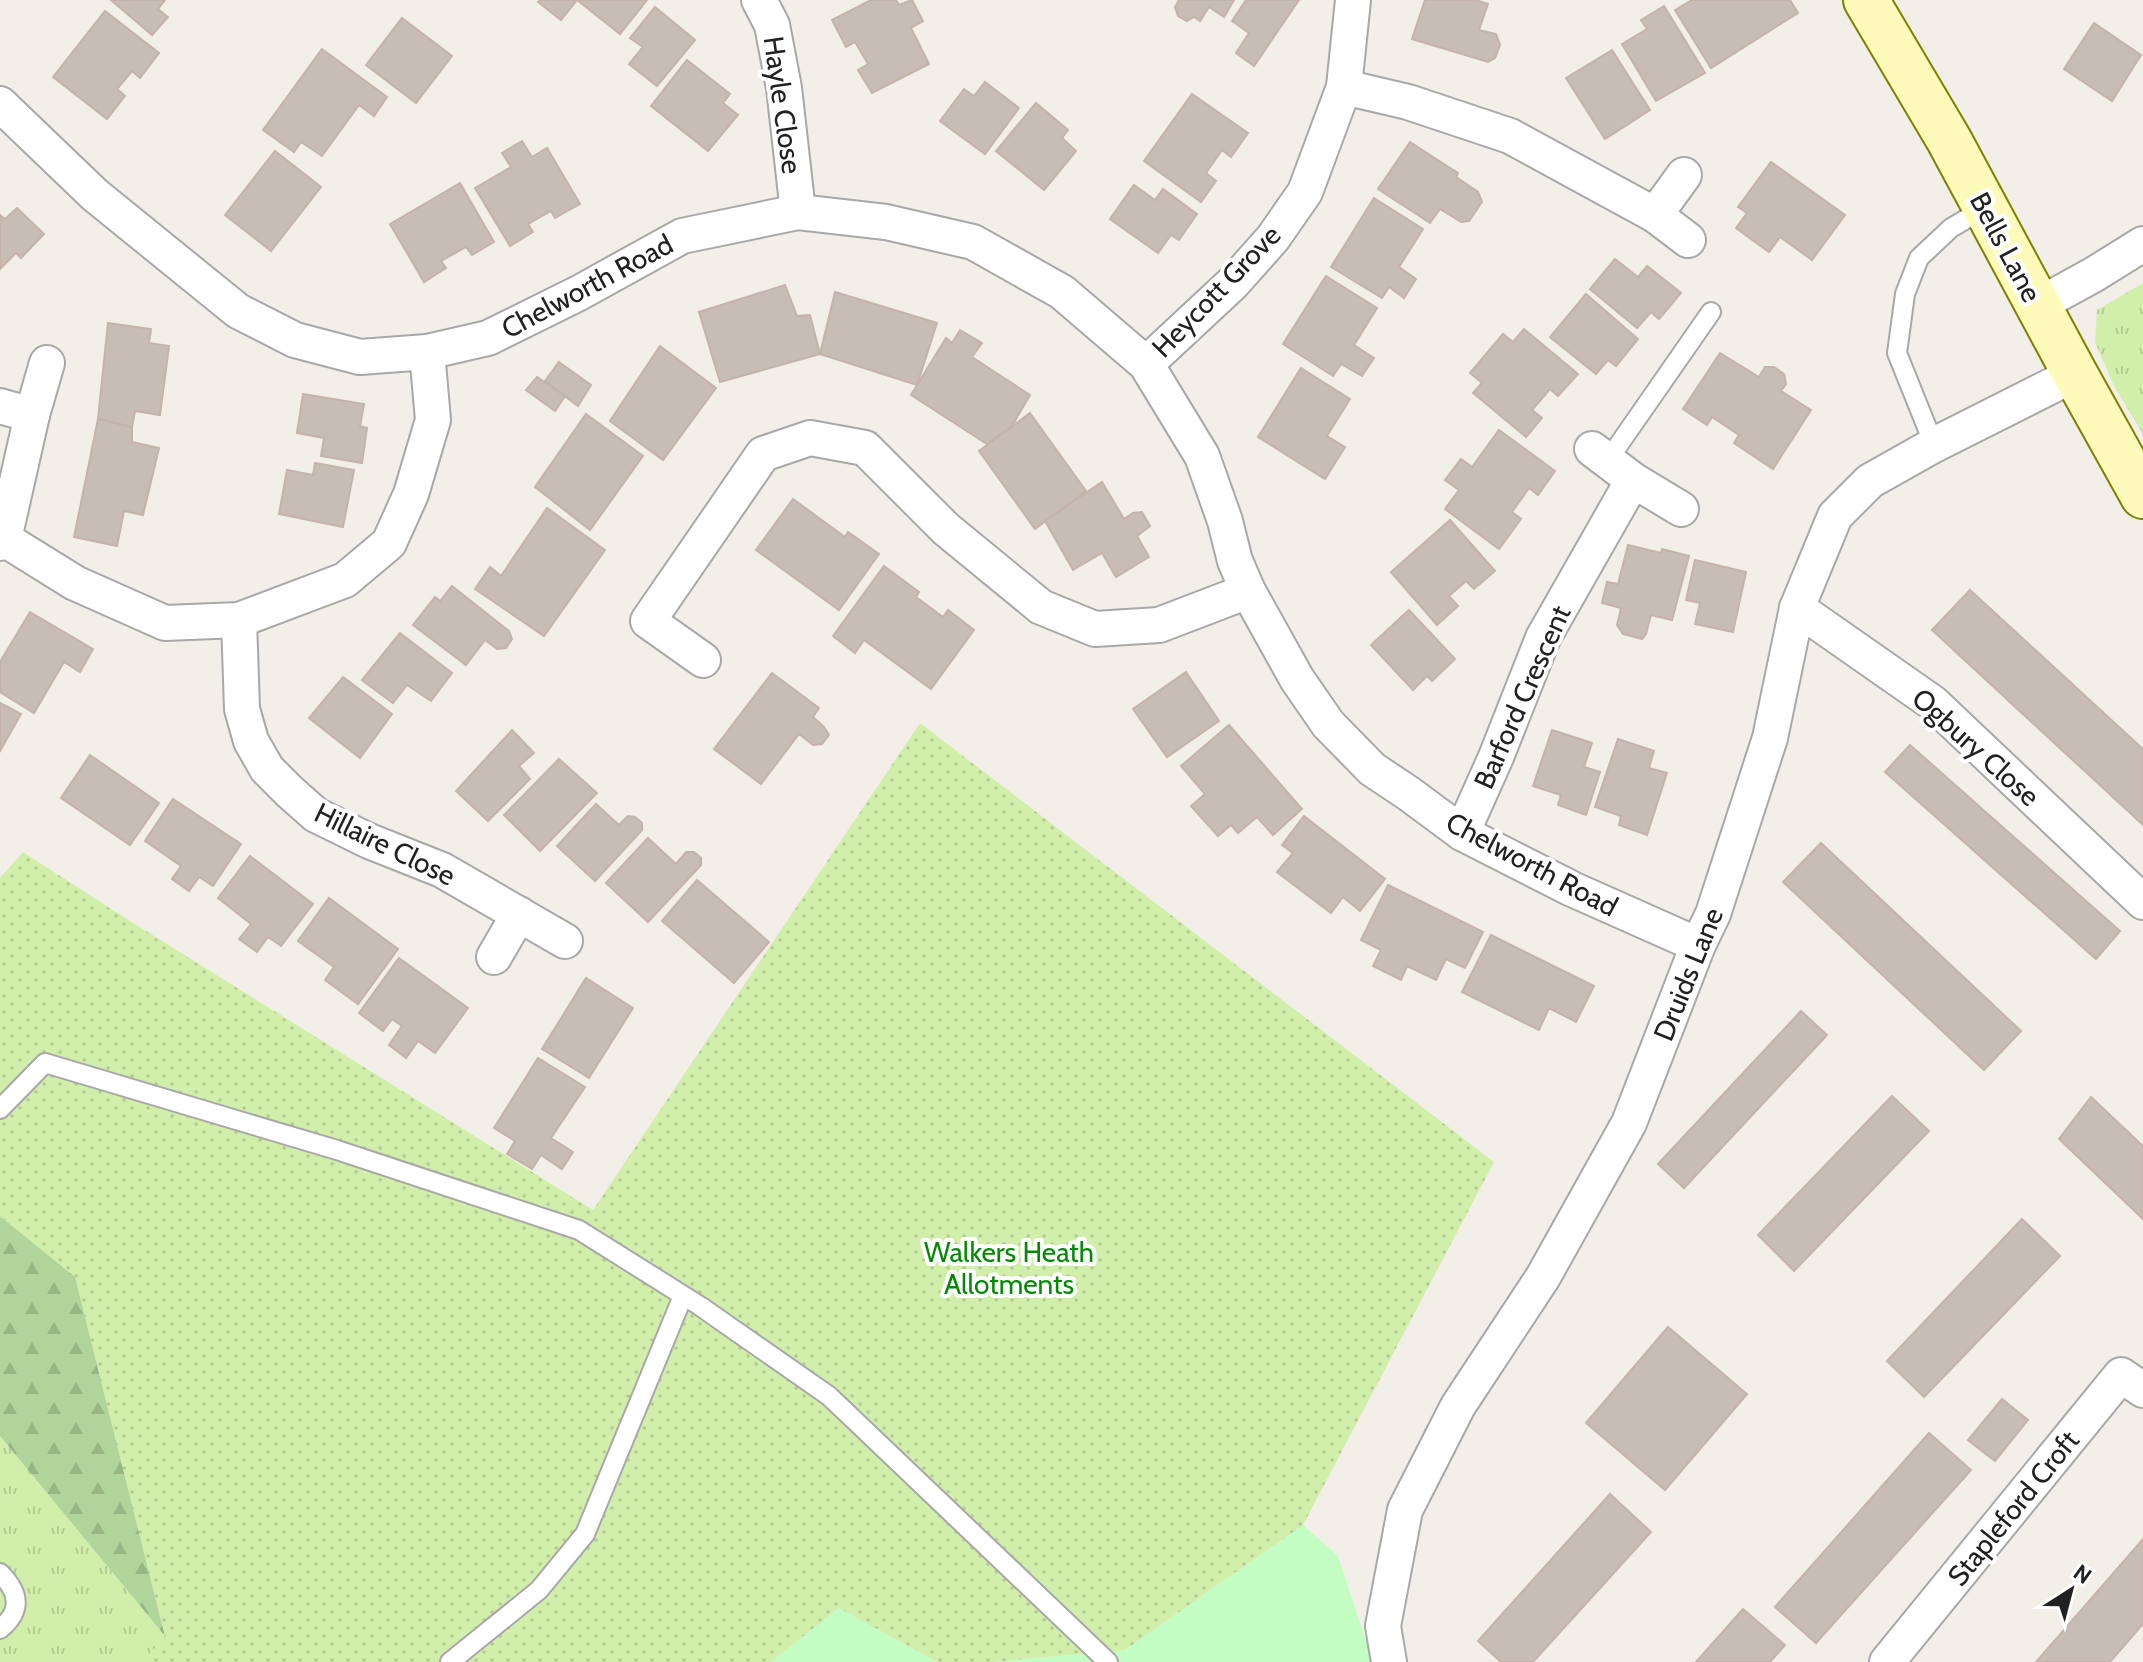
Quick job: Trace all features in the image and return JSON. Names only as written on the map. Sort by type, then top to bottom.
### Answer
[{"type":"street","name":"Hayle Close","points":[[759,0],[772,25],[784,88],[798,212]]},
{"type":"street","name":"Heycott Grove","points":[[1146,364],[1233,283],[1273,238],[1305,192],[1344,87],[1353,0]]},
{"type":"street","name":"Bells Lane","points":[[1866,0],[1949,140],[2143,496]]},
{"type":"street","points":[[1344,87],[1408,102],[1510,136],[1655,215],[1688,240]]},
{"type":"street","name":"Chelworth Road","points":[[0,104],[95,195],[238,311],[295,340],[360,357],[427,352],[488,338],[579,293],[682,236],[798,212],[886,222],[973,242],[1062,292],[1146,364],[1202,456],[1225,521],[1235,561],[1248,591],[1297,679],[1328,724],[1372,769],[1462,833],[1572,889],[1698,945]]},
{"type":"street","points":[[1655,215],[1684,175]]},
{"type":"street","points":[[2038,305],[2143,244]]},
{"type":"street","points":[[47,363],[16,410],[2,541],[75,583],[165,623],[239,620],[345,580],[389,543],[411,494],[433,420],[427,352]]},
{"type":"street","name":"Druids Lane","points":[[1389,1662],[1383,1626],[1405,1510],[1458,1406],[1543,1277],[1629,1123],[1713,914],[1770,738],[1797,608],[1835,516],[1870,481],[2075,374]]},
{"type":"street","points":[[703,660],[648,621],[763,454],[810,438],[865,448],[946,529],[1041,607],[1095,629],[1159,625],[1248,591]]},
{"type":"street","points":[[1611,463],[1681,509]]},
{"type":"street","name":"Barford Crescent","points":[[1462,833],[1496,757],[1611,463]]},
{"type":"street","name":"Ogbury Close","points":[[1797,608],[1933,703],[2143,902]]},
{"type":"street","name":"Hillaire Close","points":[[239,620],[242,709],[251,741],[267,769],[316,815],[369,841],[442,870],[565,941]]},
{"type":"street","points":[[494,957],[519,914]]},
{"type":"street","name":"Stapleford Croft","points":[[1887,1662],[2121,1375],[2143,1390]]},
{"type":"lane","points":[[1934,445],[1897,353],[1905,294],[1919,258],[1951,228],[1985,208]]},
{"type":"lane","points":[[1611,463],[1711,312]]},
{"type":"lane","points":[[0,1109],[45,1063],[337,1150],[579,1230],[683,1296],[829,1396],[1108,1662]]},
{"type":"lane","points":[[450,1662],[539,1590],[585,1534],[683,1296]]},
{"type":"lane","points":[[0,1573],[15,1592],[16,1607],[13,1619],[0,1629]]},
{"type":"green space","points":[[2143,283],[2143,434],[2114,386],[2095,342],[2097,310]]},
{"type":"green space","name":"Walkers Heath Allotments","points":[[920,723],[1494,1162],[1303,1525],[1125,1650],[992,1662],[937,1662],[839,1608],[771,1662],[143,1662],[165,1636],[75,1277],[0,1216],[0,878],[23,852],[593,1210]]},
{"type":"green space","points":[[0,1216],[75,1276],[165,1636],[0,1436]]},
{"type":"green space","points":[[0,1436],[165,1636],[143,1662],[0,1662]]},
{"type":"green space","points":[[1303,1525],[1338,1556],[1373,1662],[992,1662],[1125,1650]]},
{"type":"green space","points":[[839,1608],[937,1662],[771,1662]]},
{"type":"building","points":[[111,0],[165,0],[158,9],[168,17],[152,35]]},
{"type":"building","points":[[577,0],[561,20],[538,2]]},
{"type":"building","points":[[577,0],[647,0],[620,34]]},
{"type":"building","points":[[871,0],[896,0],[899,5],[912,0],[923,21],[911,28],[929,64],[872,93],[858,70],[868,64],[855,42],[846,47],[832,20]]},
{"type":"building","points":[[1179,0],[1234,0],[1224,17],[1209,7],[1200,21],[1194,17],[1187,21],[1178,16],[1175,7]]},
{"type":"building","points":[[1246,0],[1299,0],[1254,66],[1236,53],[1249,33],[1232,21]]},
{"type":"building","points":[[1425,0],[1476,0],[1488,4],[1479,30],[1496,34],[1500,45],[1495,58],[1488,62],[1412,39]]},
{"type":"building","points":[[1692,0],[1790,0],[1798,13],[1711,68],[1675,10]]},
{"type":"building","points":[[1664,6],[1705,73],[1656,101],[1622,44],[1647,29],[1641,20]]},
{"type":"building","points":[[655,7],[695,40],[657,86],[629,64],[643,47],[630,38]]},
{"type":"building","points":[[105,11],[159,53],[140,78],[132,71],[117,89],[125,96],[107,119],[53,77]]},
{"type":"building","points":[[402,18],[452,56],[416,103],[366,65]]},
{"type":"building","points":[[2094,23],[2141,55],[2112,101],[2064,69]]},
{"type":"building","points":[[322,49],[387,97],[374,116],[359,105],[322,156],[301,142],[294,152],[263,130]]},
{"type":"building","points":[[1612,50],[1650,110],[1605,139],[1566,78]]},
{"type":"building","points":[[687,60],[730,94],[723,103],[738,115],[708,151],[651,106]]},
{"type":"building","points":[[985,82],[1019,108],[985,154],[940,121],[964,89],[974,96]]},
{"type":"building","points":[[1192,94],[1248,133],[1231,157],[1222,150],[1206,173],[1216,181],[1201,202],[1144,161]]},
{"type":"building","points":[[1036,103],[1068,130],[1062,138],[1076,151],[1044,190],[996,151]]},
{"type":"building","points":[[522,141],[532,157],[547,148],[580,204],[555,218],[551,211],[528,224],[533,232],[510,246],[475,188],[511,167],[502,153]]},
{"type":"building","points":[[1410,142],[1458,173],[1456,177],[1478,192],[1482,202],[1469,221],[1461,222],[1440,209],[1430,223],[1378,189]]},
{"type":"building","points":[[275,151],[321,187],[271,251],[225,215]]},
{"type":"building","points":[[1771,162],[1845,215],[1812,260],[1780,237],[1769,252],[1736,228],[1747,213],[1738,207]]},
{"type":"building","points":[[460,183],[494,242],[472,255],[466,247],[441,261],[446,268],[424,282],[390,224]]},
{"type":"building","points":[[1134,185],[1155,200],[1163,189],[1197,214],[1179,240],[1171,235],[1158,253],[1110,219]]},
{"type":"building","points":[[1374,198],[1423,229],[1399,267],[1416,279],[1404,298],[1389,287],[1382,298],[1331,267]]},
{"type":"building","points":[[17,208],[44,234],[21,258],[16,253],[0,269],[0,215],[5,219]]},
{"type":"building","points":[[1615,259],[1638,277],[1647,266],[1681,293],[1659,319],[1651,312],[1637,328],[1590,289]]},
{"type":"building","points":[[1326,276],[1377,308],[1354,345],[1374,358],[1362,376],[1341,364],[1333,376],[1283,344]]},
{"type":"building","points":[[785,285],[797,316],[810,315],[820,354],[720,382],[699,312]]},
{"type":"building","points":[[835,292],[937,323],[917,385],[820,354]]},
{"type":"building","points":[[1586,294],[1638,339],[1616,366],[1608,360],[1596,374],[1550,337]]},
{"type":"building","points":[[108,323],[151,329],[149,343],[169,346],[160,415],[135,411],[132,427],[98,419]]},
{"type":"building","points":[[1524,329],[1578,374],[1558,396],[1550,389],[1532,410],[1542,418],[1526,437],[1473,393],[1482,383],[1470,373],[1503,334],[1513,342]]},
{"type":"building","points":[[960,330],[982,343],[972,357],[1030,395],[1012,426],[987,444],[911,395],[946,338],[952,343]]},
{"type":"building","points":[[660,346],[716,388],[663,460],[610,421]]},
{"type":"building","points":[[1720,353],[1759,377],[1765,367],[1774,367],[1784,374],[1786,384],[1781,391],[1811,410],[1773,469],[1734,443],[1739,435],[1712,417],[1707,425],[1683,409]]},
{"type":"building","points":[[559,362],[591,385],[578,406],[545,381]]},
{"type":"building","points":[[1301,368],[1350,399],[1327,436],[1345,447],[1325,479],[1258,437]]},
{"type":"building","points":[[537,377],[565,396],[555,411],[526,390]]},
{"type":"building","points":[[303,394],[364,404],[360,426],[367,428],[362,463],[321,456],[324,438],[297,433]]},
{"type":"building","points":[[1030,413],[1086,491],[1035,529],[979,451]]},
{"type":"building","points":[[586,414],[643,456],[590,530],[535,487]]},
{"type":"building","points":[[98,419],[132,427],[132,442],[159,448],[143,515],[124,511],[117,546],[74,537]]},
{"type":"building","points":[[1499,430],[1555,471],[1538,495],[1529,488],[1512,512],[1521,519],[1499,549],[1445,509],[1459,490],[1445,480],[1461,459],[1472,467]]},
{"type":"building","points":[[315,463],[354,470],[343,527],[279,514],[287,470],[313,475]]},
{"type":"building","points":[[1102,482],[1124,519],[1142,512],[1150,526],[1137,536],[1149,557],[1116,577],[1102,553],[1073,570],[1045,521]]},
{"type":"building","points":[[793,499],[845,537],[848,532],[879,554],[839,610],[756,550]]},
{"type":"building","points":[[547,508],[605,550],[544,636],[475,589],[490,567],[501,576]]},
{"type":"building","points":[[1450,520],[1495,571],[1474,589],[1466,581],[1449,596],[1458,606],[1437,625],[1391,572]]},
{"type":"building","points":[[1628,545],[1689,556],[1672,620],[1651,615],[1642,639],[1623,634],[1617,625],[1621,608],[1602,603],[1607,582],[1618,584]]},
{"type":"building","points":[[1695,560],[1746,572],[1733,632],[1695,624],[1700,603],[1686,600]]},
{"type":"building","points":[[884,566],[919,592],[916,597],[943,617],[948,610],[974,630],[931,689],[864,640],[855,653],[833,636]]},
{"type":"building","points":[[452,586],[509,631],[512,639],[506,648],[497,649],[485,640],[466,665],[413,625],[435,597],[440,601]]},
{"type":"building","points":[[1970,590],[2143,749],[2143,825],[1932,630]]},
{"type":"building","points":[[1409,610],[1455,659],[1432,681],[1427,676],[1413,690],[1371,645]]},
{"type":"building","points":[[30,612],[93,649],[80,672],[64,662],[34,713],[0,692],[0,662]]},
{"type":"building","points":[[400,633],[452,673],[431,701],[407,685],[393,703],[362,680]]},
{"type":"building","points":[[1186,672],[1219,721],[1167,757],[1133,709]]},
{"type":"building","points":[[772,673],[819,708],[813,717],[829,735],[822,744],[813,745],[799,734],[761,784],[714,749]]},
{"type":"building","points":[[343,677],[392,714],[360,758],[309,718]]},
{"type":"building","points":[[0,703],[21,714],[0,751]]},
{"type":"building","points":[[1229,725],[1302,809],[1273,835],[1257,817],[1238,833],[1231,825],[1218,836],[1191,806],[1205,794],[1181,766]]},
{"type":"building","points":[[512,730],[534,753],[519,766],[530,779],[488,821],[456,791]]},
{"type":"building","points":[[1552,730],[1592,743],[1584,767],[1600,772],[1586,815],[1558,805],[1561,795],[1533,786]]},
{"type":"building","points":[[1618,739],[1654,751],[1649,768],[1667,773],[1647,835],[1619,825],[1621,816],[1595,807]]},
{"type":"building","points":[[1910,745],[2120,931],[2096,959],[1885,772]]},
{"type":"building","points":[[90,755],[159,803],[130,845],[61,798]]},
{"type":"building","points":[[559,759],[597,793],[540,851],[504,815]]},
{"type":"building","points":[[173,799],[241,844],[213,886],[199,877],[189,891],[172,879],[181,866],[145,841]]},
{"type":"building","points":[[596,804],[619,825],[628,816],[635,817],[642,823],[642,830],[595,881],[557,846]]},
{"type":"building","points":[[1304,816],[1385,879],[1360,911],[1343,897],[1331,913],[1277,872],[1293,853],[1282,845]]},
{"type":"building","points":[[648,838],[676,864],[686,852],[694,852],[701,858],[701,865],[648,922],[606,883]]},
{"type":"building","points":[[1821,843],[2021,1031],[1984,1070],[1783,882]]},
{"type":"building","points":[[250,856],[313,904],[281,946],[268,937],[257,952],[239,939],[251,924],[218,898]]},
{"type":"building","points":[[697,880],[769,942],[734,983],[662,921]]},
{"type":"building","points":[[1388,885],[1483,932],[1465,968],[1446,959],[1436,980],[1407,966],[1401,980],[1373,966],[1381,950],[1361,940]]},
{"type":"building","points":[[329,898],[398,949],[358,1004],[325,980],[334,967],[298,941]]},
{"type":"building","points":[[1491,935],[1594,986],[1576,1022],[1549,1008],[1539,1030],[1462,992]]},
{"type":"building","points":[[399,958],[468,1008],[435,1053],[418,1041],[406,1058],[389,1045],[402,1026],[392,1019],[383,1031],[359,1013]]},
{"type":"building","points":[[586,978],[633,1008],[589,1078],[542,1049]]},
{"type":"building","points":[[1801,1011],[1827,1035],[1684,1188],[1658,1164]]},
{"type":"building","points":[[538,1058],[585,1087],[551,1138],[573,1152],[562,1169],[541,1155],[532,1169],[507,1154],[515,1141],[494,1128]]},
{"type":"building","points":[[1892,1096],[1929,1131],[1794,1271],[1758,1235]]},
{"type":"building","points":[[2091,1097],[2143,1146],[2143,1219],[2059,1139]]},
{"type":"building","points":[[2022,1219],[2060,1256],[1924,1397],[1887,1361]]},
{"type":"building","points":[[1668,1327],[1747,1394],[1665,1490],[1586,1423]]},
{"type":"building","points":[[2002,1399],[2028,1420],[1995,1461],[1968,1440]]},
{"type":"building","points":[[1929,1433],[1971,1470],[1816,1643],[1775,1607]]},
{"type":"building","points":[[1610,1494],[1651,1532],[1533,1662],[1501,1662],[1478,1641]]},
{"type":"building","points":[[2143,1539],[2143,1624],[2110,1662],[2036,1662]]},
{"type":"building","points":[[1743,1609],[1785,1645],[1770,1662],[1696,1662]]}]
